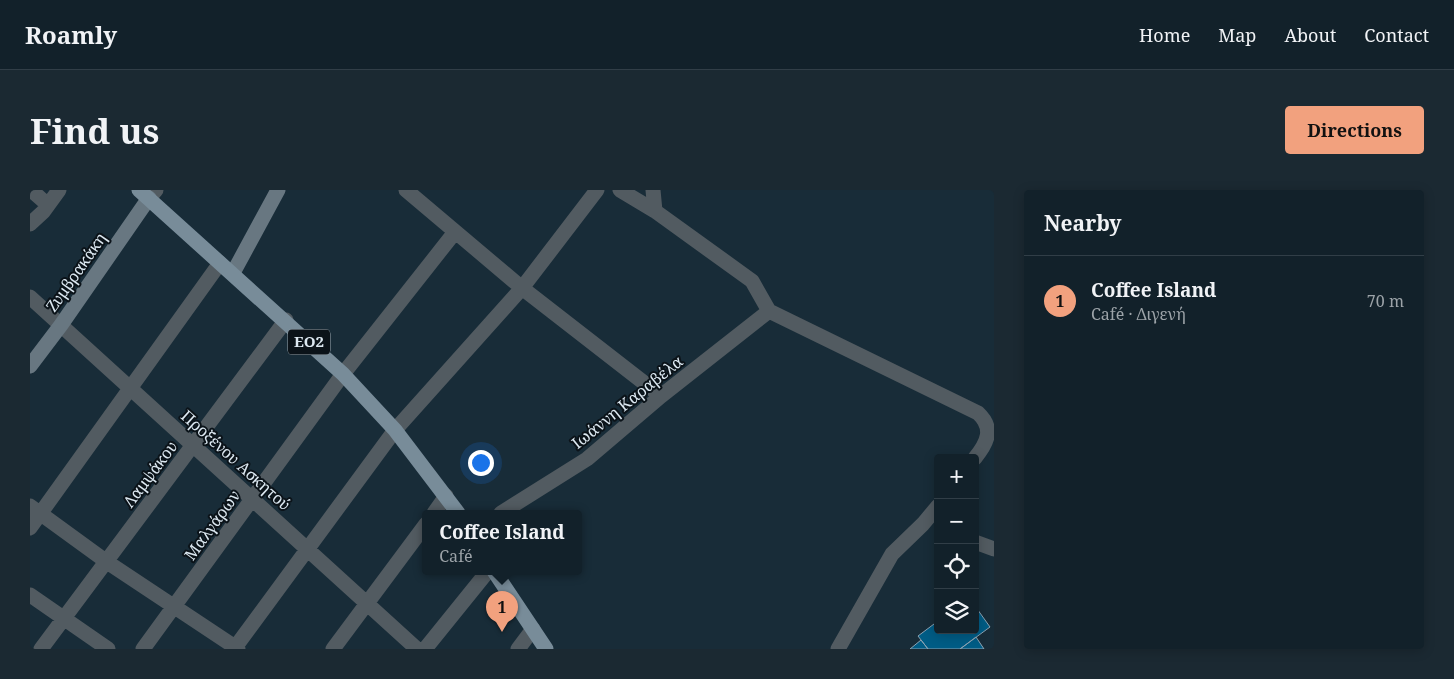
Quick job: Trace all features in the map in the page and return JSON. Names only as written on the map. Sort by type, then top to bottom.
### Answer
[{"type":"main road","name":"ΕΟ2","points":[[148,193],[220,263],[286,320],[343,374],[395,430],[456,510]]},
{"type":"main road","points":[[497,575],[546,649]]},
{"type":"street","points":[[31,190],[48,205]]},
{"type":"street","points":[[30,224],[43,212],[59,190]]},
{"type":"street","points":[[233,273],[278,190]]},
{"type":"street","points":[[406,190],[522,288],[661,396]]},
{"type":"street","points":[[35,510],[106,562],[236,648],[395,430],[522,288],[597,190]]},
{"type":"street","points":[[620,190],[655,211],[752,281],[769,311],[984,417],[990,434],[987,444],[978,454]]},
{"type":"street","points":[[654,190],[655,211]]},
{"type":"street","name":"Ζυμβρακάκη","points":[[30,366],[61,325],[148,193]]},
{"type":"street","name":"Μαλγάρων","points":[[144,649],[343,374],[455,232]]},
{"type":"street","points":[[30,528],[35,510],[131,389],[220,263]]},
{"type":"street","name":"Προξένου Ασκητού","points":[[30,297],[417,649]]},
{"type":"street","name":"Ιωάννη Καραβέλα","points":[[506,510],[587,459],[661,396],[769,311]]},
{"type":"street","name":"Λαμψάκου","points":[[41,649],[286,320]]},
{"type":"street","points":[[436,510],[446,496]]},
{"type":"street","points":[[838,649],[892,554],[934,511]]},
{"type":"street","points":[[923,524],[934,528]]},
{"type":"street","points":[[333,649],[422,529]]},
{"type":"street","points":[[979,543],[994,549]]},
{"type":"street","points":[[425,649],[485,575]]},
{"type":"street","points":[[30,595],[63,620],[108,649]]},
{"type":"street","points":[[518,649],[533,629]]},
{"type":"building","points":[[979,612],[990,627],[960,649],[928,649],[918,636],[934,624],[934,634],[979,634]]},
{"type":"building","points":[[976,637],[984,649],[960,649]]},
{"type":"building","points":[[921,640],[928,649],[910,649]]},
{"type":"place","name":"Coffee Island","points":[[502,632]]}]
